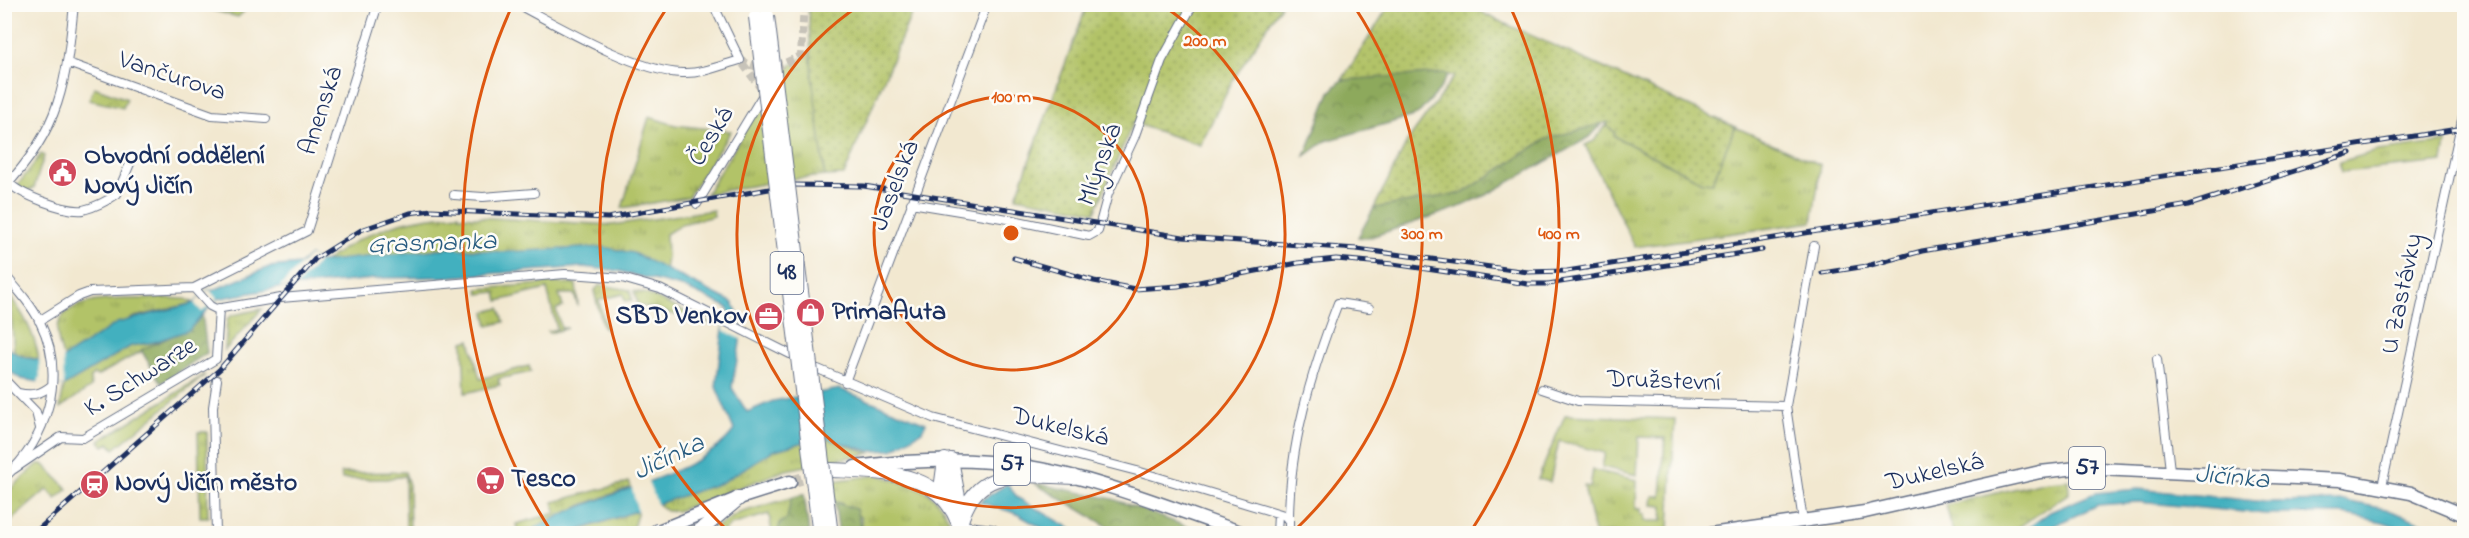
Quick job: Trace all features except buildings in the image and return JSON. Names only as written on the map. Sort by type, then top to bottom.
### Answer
[{"type":"highway","name":"48","points":[[761,10],[825,530]]},
{"type":"highway","points":[[948,460],[959,521]]},
{"type":"highway","points":[[831,470],[889,472],[908,476],[933,490],[959,521]]},
{"type":"highway","points":[[959,521],[982,488],[997,478],[1010,475],[1072,477]]},
{"type":"highway","points":[[696,534],[739,498]]},
{"type":"main road","name":"57","points":[[831,470],[886,463],[948,460],[1024,466],[1072,477],[1246,534]]},
{"type":"main road","name":"Dukelská","points":[[1710,534],[1865,512],[2049,471],[2078,468],[2307,477],[2382,486],[2426,498],[2464,515]]},
{"type":"main road","points":[[656,533],[739,498],[790,482]]},
{"type":"street","points":[[74,4],[68,63],[49,130],[36,152],[7,185],[18,192],[74,210],[84,209],[117,194],[132,159]]},
{"type":"street","name":"Anenská","points":[[194,288],[307,231],[378,4]]},
{"type":"street","points":[[517,4],[589,41],[653,69],[684,73],[699,72],[740,60],[713,4]]},
{"type":"street","name":"Jaselská","points":[[844,382],[987,4]]},
{"type":"street","name":"Mlýnská","points":[[911,203],[1008,219],[1089,236],[1098,231],[1108,194],[1134,138],[1162,60],[1193,4]]},
{"type":"street","name":"Vančurova","points":[[68,63],[212,115],[266,119]]},
{"type":"street","name":"Česká","points":[[697,204],[764,93]]},
{"type":"street","name":"U Zastávky","points":[[2382,486],[2464,111]]},
{"type":"street","points":[[454,195],[483,197],[534,193]]},
{"type":"street","points":[[1803,521],[1786,406],[1814,246]]},
{"type":"street","points":[[4,274],[28,302],[39,321],[51,356],[52,385],[40,433],[14,469],[4,478]]},
{"type":"street","points":[[221,308],[281,298],[565,274],[622,278],[660,289],[790,354]]},
{"type":"street","points":[[39,321],[79,296],[90,292],[194,288]]},
{"type":"street","name":"K. Schwarze","points":[[14,469],[61,438],[83,438],[216,359],[221,308],[210,306],[194,288]]},
{"type":"street","points":[[1289,534],[1296,437],[1318,353],[1338,303],[1369,308]]},
{"type":"street","points":[[2157,359],[2170,470]]},
{"type":"street","name":"Dukelská","points":[[818,369],[844,382],[951,423],[1137,471],[1284,514],[1290,521]]},
{"type":"street","points":[[4,379],[36,412],[40,433]]},
{"type":"street","points":[[216,534],[213,407],[217,380]]},
{"type":"street","points":[[18,393],[37,394],[52,385]]},
{"type":"street","name":"Družstevní","points":[[1542,389],[1578,401],[1786,406]]},
{"type":"street","points":[[1277,534],[1278,514],[1290,509]]},
{"type":"street","points":[[959,521],[993,529],[1002,534]]},
{"type":"green space","points":[[1390,4],[1472,5],[1488,16],[1735,127],[1712,183],[1702,182],[1614,136],[1615,132],[1607,127],[1608,122],[1546,139],[1463,193],[1374,208],[1407,142],[1454,77],[1444,73],[1342,80]]},
{"type":"green space","points":[[193,5],[217,5],[216,9],[221,10],[222,5],[251,5],[238,17]]},
{"type":"green space","points":[[808,5],[915,5],[844,175],[825,176],[812,76]]},
{"type":"green space","points":[[1087,5],[1281,5],[1233,80],[1200,145],[1133,123],[1095,212],[1016,197]]},
{"type":"green space","points":[[810,52],[825,176],[790,179],[706,194],[781,72]]},
{"type":"green space","points":[[1448,74],[1438,92],[1417,115],[1326,141],[1305,156],[1330,92],[1342,80]]},
{"type":"green space","points":[[94,87],[127,99],[123,108],[89,100]]},
{"type":"green space","points":[[649,117],[675,125],[731,131],[688,197],[622,208]]},
{"type":"green space","points":[[1603,123],[1590,137],[1488,194],[1457,208],[1368,238],[1358,237],[1374,208],[1463,193],[1546,139]]},
{"type":"green space","points":[[1607,124],[1616,132],[1614,136],[1702,182],[1712,182],[1735,127],[1821,165],[1812,222],[1635,247],[1585,145],[1594,141]]},
{"type":"green space","points":[[2446,142],[2443,162],[2342,172],[2339,162],[2378,151]]},
{"type":"green space","points":[[41,154],[44,156],[34,188],[26,192],[17,186]]},
{"type":"green space","points":[[713,210],[714,216],[682,224],[666,234],[665,270],[633,253],[503,252],[450,248],[324,262],[356,241],[387,227],[439,216],[459,214],[459,216],[612,225]]},
{"type":"green space","points":[[552,283],[576,284],[578,306],[574,294],[559,294],[563,307],[556,309],[561,328],[568,328],[549,333],[548,331],[557,329],[547,289],[498,301],[496,292],[479,294],[478,289]]},
{"type":"green space","points":[[600,285],[630,290],[632,300],[625,301],[623,294],[599,300],[606,329],[603,327],[594,291]]},
{"type":"green space","points":[[634,291],[647,294],[714,325],[638,305]]},
{"type":"green space","points":[[10,296],[31,331],[39,360],[14,353]]},
{"type":"green space","points":[[186,299],[194,303],[134,317],[63,358],[57,330],[64,315],[74,307],[104,300]]},
{"type":"green space","points":[[500,308],[504,322],[488,326],[485,312]]},
{"type":"green space","points":[[262,309],[225,350],[227,319],[233,315]]},
{"type":"green space","points":[[202,312],[207,353],[161,383],[141,350],[183,330],[191,325]]},
{"type":"green space","points":[[470,340],[480,379],[529,366],[531,372],[498,379],[500,385],[465,393],[463,342]]},
{"type":"green space","points":[[160,341],[97,376],[94,374],[90,378],[91,387],[60,408],[64,386],[131,346]]},
{"type":"green space","points":[[205,375],[114,449],[109,443],[104,446],[99,441]]},
{"type":"green space","points":[[1565,415],[1675,419],[1669,530],[1652,534],[1594,533],[1584,486],[1590,487],[1593,470],[1637,480],[1636,509],[1641,509],[1641,514],[1645,514],[1645,521],[1662,521],[1663,506],[1652,505],[1653,496],[1661,496],[1665,438],[1639,437],[1637,475],[1602,467],[1605,453],[1559,441],[1550,482],[1538,479]]},
{"type":"green space","points":[[198,432],[207,432],[208,517],[200,517]]},
{"type":"green space","points":[[823,437],[870,453],[786,470],[677,511],[667,511],[656,503],[721,483],[772,451]]},
{"type":"green space","points":[[38,464],[43,464],[68,489],[56,499],[48,490],[44,492],[5,526],[5,494]]},
{"type":"green space","points":[[405,472],[409,485],[410,533],[406,533],[405,476],[386,479],[342,479],[341,473]]},
{"type":"green space","points":[[878,475],[917,487],[934,498],[942,507],[955,533],[863,533],[861,518],[841,503],[834,502],[832,481]]},
{"type":"green space","points":[[2068,480],[2069,493],[2010,533],[1953,533],[1946,505],[2039,483]]},
{"type":"green space","points":[[629,482],[632,487],[582,505],[529,533],[518,533],[516,524],[556,513],[553,502]]},
{"type":"green space","points":[[1034,483],[1113,499],[1204,533],[1119,533]]},
{"type":"green space","points":[[804,494],[809,533],[772,533],[769,514],[731,525],[721,533],[705,534],[739,513]]},
{"type":"green space","points":[[804,494],[809,533],[778,533],[780,523],[787,519],[791,498]]},
{"type":"green space","points":[[834,502],[856,509],[863,533],[839,533]]},
{"type":"green space","points":[[638,510],[634,525],[625,533],[570,534]]},
{"type":"water","points":[[603,247],[633,253],[732,302],[740,322],[741,333],[732,388],[747,412],[773,401],[840,389],[926,423],[922,431],[892,450],[870,451],[822,437],[772,451],[721,483],[570,533],[529,533],[540,525],[581,506],[654,480],[701,458],[720,445],[734,430],[716,387],[723,329],[730,314],[727,307],[685,288],[619,271],[583,267],[446,277],[385,278],[279,288],[217,299],[189,330],[154,342],[131,346],[64,386],[21,379],[5,368],[4,346],[23,357],[39,360],[63,358],[117,323],[194,303],[209,289],[211,291],[269,267],[300,264],[310,255],[319,262],[450,248],[503,252]]},
{"type":"water","points":[[1007,484],[1018,498],[1079,533],[1051,533],[1015,513],[979,502]]},
{"type":"water","points":[[2138,489],[2266,502],[2345,501],[2386,509],[2449,533],[2415,533],[2383,522],[2344,514],[2265,514],[2138,502],[2098,505],[2043,533],[2021,533],[2050,512],[2095,493]]},
{"type":"pier","points":[[310,255],[319,262],[296,286],[279,288]]},
{"type":"pier","points":[[209,289],[217,299],[202,312],[194,303]]},
{"type":"pier","points":[[730,314],[737,317],[742,340],[723,330]]},
{"type":"pier","points":[[63,355],[64,386],[38,383],[39,357],[50,358]]},
{"type":"pier","points":[[647,479],[658,506],[638,513],[631,484]]},
{"type":"tunnel","points":[[740,60],[756,66],[771,67],[801,56],[804,4]]},
{"type":"tunnel","points":[[743,64],[762,90]]},
{"type":"tunnel","points":[[790,482],[821,473]]},
{"type":"railway","points":[[795,185],[864,186],[1183,237],[1357,249],[1528,272],[1567,271],[2464,128]]},
{"type":"railway","points":[[1822,273],[1867,266],[1922,251],[2189,205],[2350,153]]},
{"type":"railway","points":[[33,534],[220,369],[315,259],[361,230],[410,213],[431,210],[608,218],[769,189]]},
{"type":"railway","points":[[1014,258],[1094,281],[1135,289],[1178,286],[1298,263],[1336,259],[1393,264],[1528,284],[1548,284],[1762,250]]},
{"type":"place","name":"Obvodní oddělení Nový Jičín","points":[[63,172]]},
{"type":"place","name":"PrimaAuta","points":[[811,313]]},
{"type":"place","name":"SBD Venkov","points":[[768,317]]},
{"type":"place","name":"Tesco","points":[[490,480]]},
{"type":"place","name":"Nový Jičín město","points":[[94,484]]},
{"type":"water label","name":"Grasmanka","points":[[432,244]]},
{"type":"water label","name":"Jičínka","points":[[669,458]]},
{"type":"water label","name":"Jičínka","points":[[2232,478]]}]
